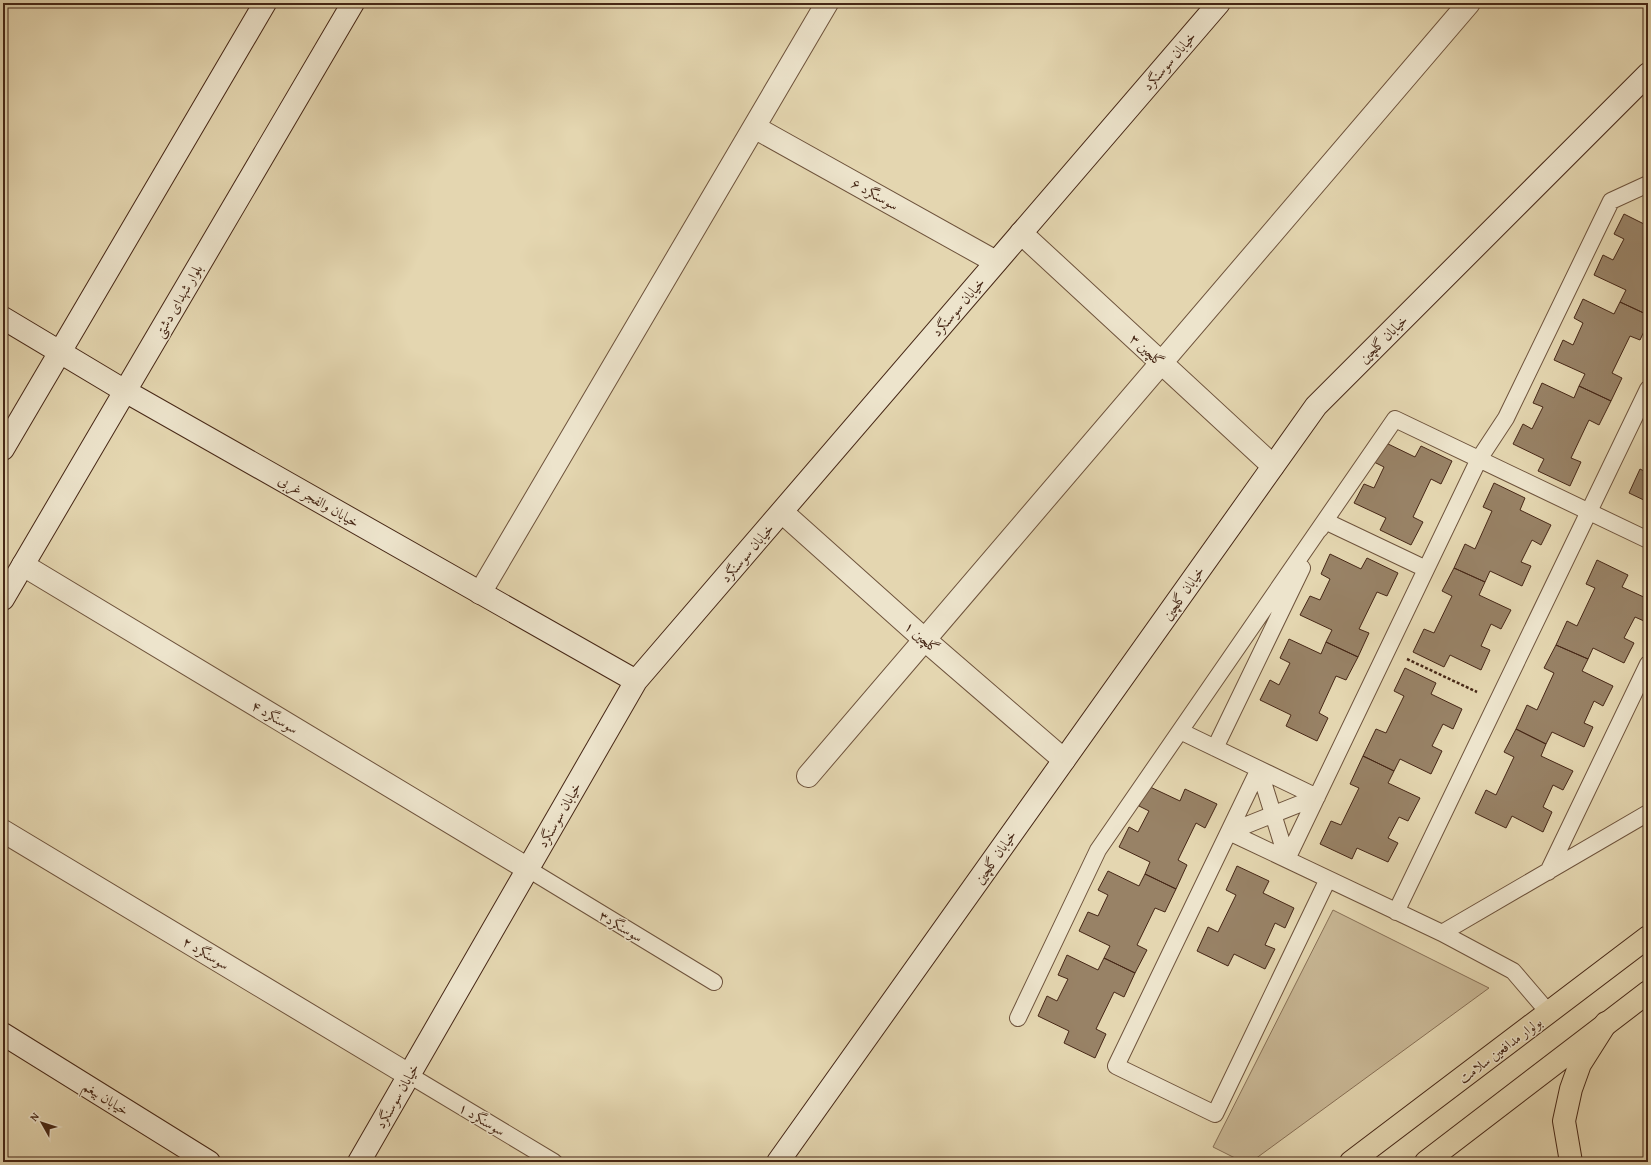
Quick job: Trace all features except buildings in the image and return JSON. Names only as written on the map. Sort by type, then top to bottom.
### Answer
[{"type":"main road","name":"بولوار مدافعین سلامت","points":[[1351,1162],[1648,938]]},
{"type":"main road","points":[[1426,1162],[1648,992]]},
{"type":"main road","points":[[1571,1162],[1564,1121],[1571,1089],[1580,1064],[1606,1023]]},
{"type":"street","points":[[3,449],[265,3]]},
{"type":"street","name":"بلوار شهدای دشتی","points":[[3,599],[353,3]]},
{"type":"street","points":[[480,592],[827,3]]},
{"type":"street","name":"خیابان سوسنگرد","points":[[359,1162],[636,681],[1218,3]]},
{"type":"street","points":[[808,776],[1469,3]]},
{"type":"street","name":"خیابان گلچین","points":[[778,1162],[1316,406],[1648,74]]},
{"type":"street","name":"سوسنگرد ۶","points":[[754,127],[996,262]]},
{"type":"street","name":"گلچین ۳","points":[[1021,232],[1273,466]]},
{"type":"street","name":"خیابان والفجر غربی","points":[[3,318],[125,391],[636,681]]},
{"type":"street","name":"گلچین ۱","points":[[782,512],[925,640],[1064,760]]},
{"type":"street","name":"سوسنگرد ۴","points":[[23,565],[528,869]]},
{"type":"street","name":"سوسنگرد ۲","points":[[3,831],[409,1075]]},
{"type":"street","name":"خیابان بیغم","points":[[3,1034],[209,1162]]},
{"type":"lane","points":[[1287,859],[1479,459],[1506,418],[1611,201],[1647,186]]},
{"type":"lane","points":[[1396,912],[1648,388]]},
{"type":"lane","points":[[1018,1018],[1098,850],[1395,419],[1648,540]]},
{"type":"lane","points":[[1325,521],[1426,569]]},
{"type":"lane","points":[[1215,748],[1325,521]]},
{"type":"lane","points":[[1548,872],[1648,664]]},
{"type":"lane","points":[[1180,732],[1317,797]]},
{"type":"lane","points":[[1259,769],[1287,859]]},
{"type":"lane","points":[[1259,769],[1116,1066],[1215,1114],[1328,879]]},
{"type":"lane","points":[[1229,832],[1317,797]]},
{"type":"lane","points":[[1442,933],[1648,813]]},
{"type":"lane","points":[[1229,832],[1442,933],[1514,971],[1549,1012]]},
{"type":"lane","name":"سوسنگرد۳","points":[[528,869],[714,982]]},
{"type":"lane","name":"سوسنگرد ۱","points":[[409,1075],[554,1162]]},
{"type":"path","points":[[1388,650],[1497,702]]},
{"type":"shaded area","points":[[1333,910],[1489,988],[1251,1162],[1243,1162],[1213,1147]]}]
